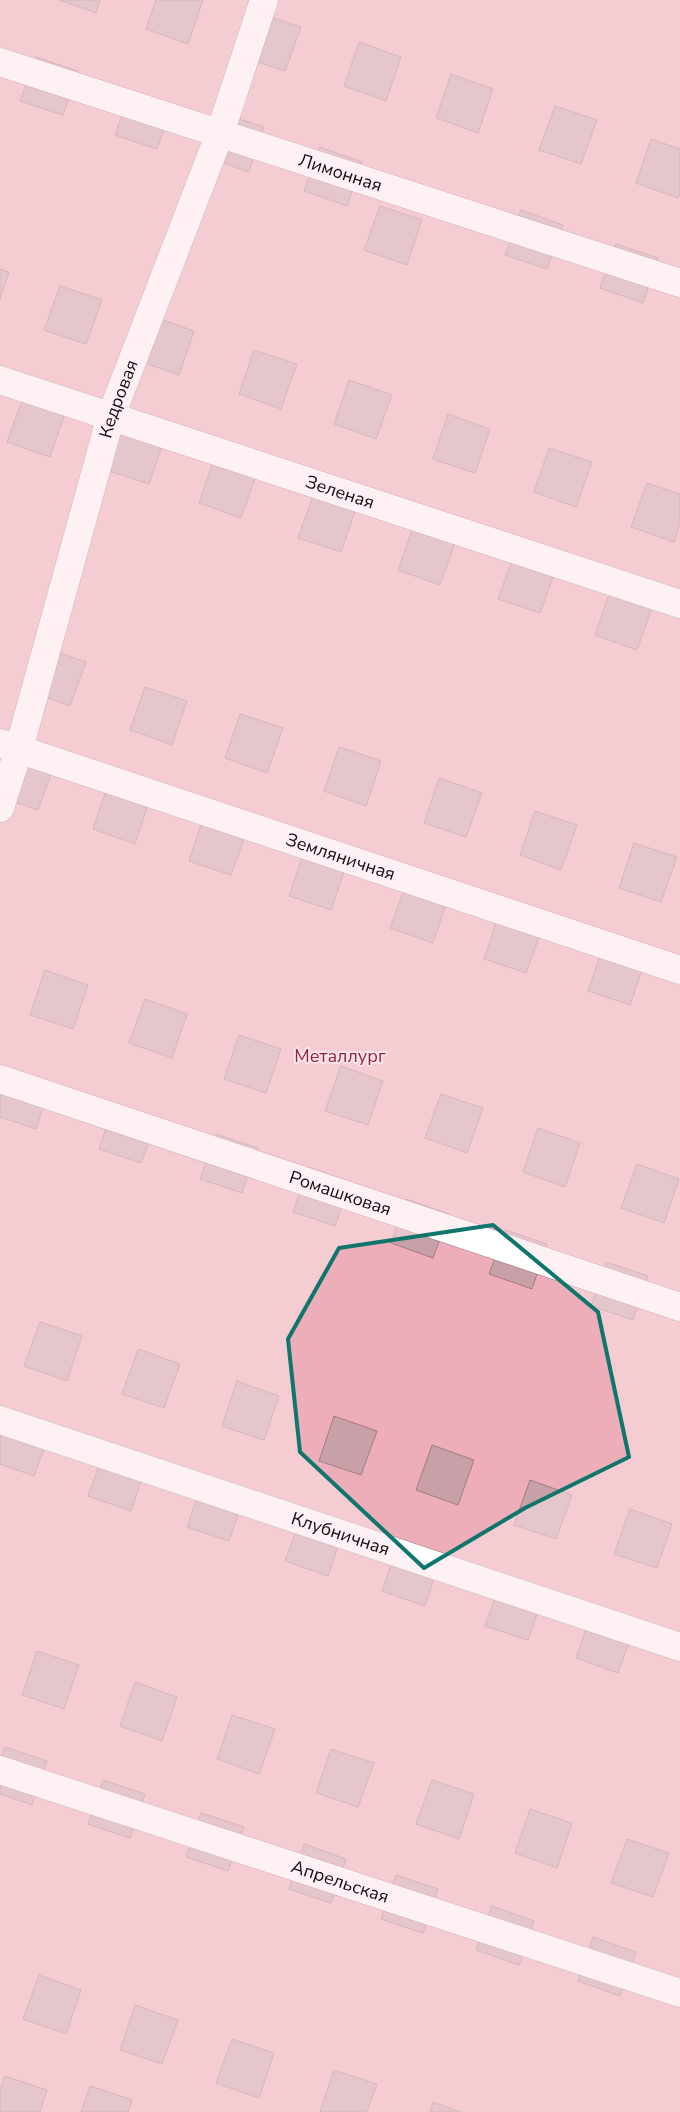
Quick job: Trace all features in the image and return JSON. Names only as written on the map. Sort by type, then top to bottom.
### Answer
[{"type":"street","name":"Кедровая","points":[[0,808],[10,746],[111,416],[220,134],[264,0]]},
{"type":"street","name":"Лимонная","points":[[0,62],[680,283]]},
{"type":"street","name":"Зеленая","points":[[0,380],[680,604]]},
{"type":"street","name":"Земляничная","points":[[10,746],[680,970]]},
{"type":"street","name":"Ромашковая","points":[[0,1079],[680,1306]]},
{"type":"street","name":"Клубничная","points":[[0,1420],[680,1647]]},
{"type":"street","name":"Апрельская","points":[[0,1770],[680,1993]]},
{"type":"highlighted area","points":[[493,1225],[598,1312],[629,1457],[525,1508],[424,1568],[300,1452],[288,1339],[339,1248]]},
{"type":"green space","name":"Металлург","points":[[0,0],[680,0],[680,2112],[0,2112]]},
{"type":"building","points":[[59,0],[100,0],[96,13]]},
{"type":"building","points":[[156,0],[203,0],[188,44],[146,29]]},
{"type":"building","points":[[258,13],[301,27],[285,71],[243,57]]},
{"type":"building","points":[[359,42],[401,57],[386,101],[344,86]]},
{"type":"building","points":[[36,57],[78,71],[63,115],[20,101]]},
{"type":"building","points":[[451,74],[493,89],[478,133],[436,118]]},
{"type":"building","points":[[131,90],[173,105],[157,149],[115,135]]},
{"type":"building","points":[[555,106],[597,120],[581,164],[539,150]]},
{"type":"building","points":[[221,113],[264,127],[249,172],[206,157]]},
{"type":"building","points":[[651,139],[680,149],[680,192],[678,198],[636,183]]},
{"type":"building","points":[[320,147],[362,162],[347,206],[304,191]]},
{"type":"building","points":[[380,206],[422,220],[407,265],[364,250]]},
{"type":"building","points":[[521,210],[563,225],[547,269],[505,255]]},
{"type":"building","points":[[616,244],[658,258],[643,303],[600,288]]},
{"type":"building","points":[[0,269],[9,272],[0,299]]},
{"type":"building","points":[[60,286],[102,300],[86,344],[44,330]]},
{"type":"building","points":[[152,316],[194,331],[179,375],[136,360]]},
{"type":"building","points":[[254,350],[297,364],[281,409],[239,394]]},
{"type":"building","points":[[349,380],[392,395],[376,439],[334,424]]},
{"type":"building","points":[[23,398],[65,413],[50,457],[7,442]]},
{"type":"building","points":[[448,414],[490,429],[475,473],[433,459]]},
{"type":"building","points":[[122,425],[164,440],[149,484],[106,470]]},
{"type":"building","points":[[549,448],[592,462],[576,507],[534,492]]},
{"type":"building","points":[[214,459],[257,473],[241,518],[199,503]]},
{"type":"building","points":[[647,483],[680,494],[680,523],[674,542],[631,527]]},
{"type":"building","points":[[314,493],[356,508],[341,552],[298,538]]},
{"type":"building","points":[[414,525],[456,540],[440,585],[398,570]]},
{"type":"building","points":[[514,555],[556,569],[540,613],[498,599]]},
{"type":"building","points":[[610,591],[653,605],[637,650],[595,635]]},
{"type":"building","points":[[43,647],[86,662],[70,706],[28,691]]},
{"type":"building","points":[[145,687],[187,701],[172,745],[130,730]]},
{"type":"building","points":[[240,714],[283,728],[267,773],[225,758]]},
{"type":"building","points":[[339,747],[381,761],[366,806],[324,791]]},
{"type":"building","points":[[11,751],[54,766],[38,810],[0,797]]},
{"type":"building","points":[[439,778],[482,793],[466,837],[424,823]]},
{"type":"building","points":[[108,785],[150,799],[135,844],[93,829]]},
{"type":"building","points":[[535,811],[577,825],[561,870],[520,855]]},
{"type":"building","points":[[204,816],[247,831],[231,875],[189,861]]},
{"type":"building","points":[[634,843],[677,857],[661,902],[619,888]]},
{"type":"building","points":[[304,851],[346,866],[331,910],[289,896]]},
{"type":"building","points":[[406,884],[448,898],[433,943],[390,928]]},
{"type":"building","points":[[499,914],[542,929],[526,973],[484,959]]},
{"type":"building","points":[[603,947],[645,961],[630,1005],[588,991]]},
{"type":"building","points":[[45,970],[88,985],[73,1029],[30,1015]]},
{"type":"building","points":[[145,999],[187,1014],[172,1058],[129,1043]]},
{"type":"building","points":[[239,1035],[281,1049],[266,1093],[224,1079]]},
{"type":"building","points":[[341,1066],[383,1081],[368,1125],[325,1111]]},
{"type":"building","points":[[9,1070],[51,1085],[36,1129],[0,1117],[0,1096]]},
{"type":"building","points":[[441,1094],[483,1108],[467,1153],[425,1138]]},
{"type":"building","points":[[114,1104],[157,1119],[141,1163],[99,1149]]},
{"type":"building","points":[[538,1128],[580,1143],[565,1187],[523,1172]]},
{"type":"building","points":[[216,1134],[258,1148],[242,1193],[200,1179]]},
{"type":"building","points":[[637,1164],[679,1179],[664,1223],[621,1208]]},
{"type":"building","points":[[308,1167],[351,1182],[335,1226],[293,1212]]},
{"type":"building","points":[[406,1199],[449,1214],[433,1258],[391,1243]]},
{"type":"building","points":[[505,1230],[547,1244],[532,1289],[489,1274]]},
{"type":"building","points":[[606,1262],[648,1276],[633,1320],[591,1306]]},
{"type":"building","points":[[40,1322],[82,1336],[67,1381],[24,1366]]},
{"type":"building","points":[[138,1349],[180,1364],[164,1408],[122,1394]]},
{"type":"building","points":[[237,1381],[279,1396],[264,1440],[222,1426]]},
{"type":"building","points":[[334,1416],[377,1431],[361,1475],[319,1461]]},
{"type":"building","points":[[7,1417],[50,1432],[34,1476],[0,1464],[0,1438]]},
{"type":"building","points":[[432,1445],[474,1460],[458,1505],[416,1490]]},
{"type":"building","points":[[104,1452],[146,1466],[131,1511],[88,1496]]},
{"type":"building","points":[[530,1480],[572,1495],[556,1539],[514,1525]]},
{"type":"building","points":[[202,1483],[244,1497],[229,1541],[187,1527]]},
{"type":"building","points":[[630,1509],[672,1524],[657,1568],[614,1554]]},
{"type":"building","points":[[301,1517],[343,1531],[328,1576],[285,1561]]},
{"type":"building","points":[[397,1547],[440,1561],[425,1606],[382,1591]]},
{"type":"building","points":[[501,1581],[543,1596],[528,1640],[485,1626]]},
{"type":"building","points":[[591,1614],[634,1628],[618,1673],[576,1658]]},
{"type":"building","points":[[37,1651],[79,1665],[64,1709],[22,1695]]},
{"type":"building","points":[[135,1682],[177,1697],[162,1741],[120,1726]]},
{"type":"building","points":[[232,1715],[275,1729],[259,1774],[217,1759]]},
{"type":"building","points":[[5,1747],[47,1761],[32,1805],[0,1794],[0,1761]]},
{"type":"building","points":[[331,1749],[374,1763],[358,1807],[316,1793]]},
{"type":"building","points":[[103,1780],[145,1794],[130,1838],[88,1824]]},
{"type":"building","points":[[432,1780],[474,1794],[459,1839],[416,1824]]},
{"type":"building","points":[[530,1809],[572,1823],[557,1868],[515,1853]]},
{"type":"building","points":[[201,1813],[244,1827],[228,1871],[186,1857]]},
{"type":"building","points":[[627,1839],[669,1853],[653,1897],[611,1883]]},
{"type":"building","points":[[304,1844],[346,1859],[331,1903],[289,1889]]},
{"type":"building","points":[[396,1875],[438,1889],[423,1933],[381,1919]]},
{"type":"building","points":[[492,1906],[534,1921],[519,1965],[476,1950]]},
{"type":"building","points":[[593,1937],[636,1952],[620,1996],[578,1981]]},
{"type":"building","points":[[39,1975],[81,1990],[66,2034],[23,2019]]},
{"type":"building","points":[[135,2005],[178,2020],[162,2064],[120,2050]]},
{"type":"building","points":[[232,2039],[274,2053],[259,2098],[216,2083]]},
{"type":"building","points":[[334,2070],[377,2084],[367,2112],[320,2112]]},
{"type":"building","points":[[5,2076],[47,2090],[40,2112],[0,2112],[0,2090]]},
{"type":"building","points":[[90,2086],[132,2100],[128,2112],[81,2112]]},
{"type":"building","points":[[433,2102],[461,2112],[430,2112]]}]
